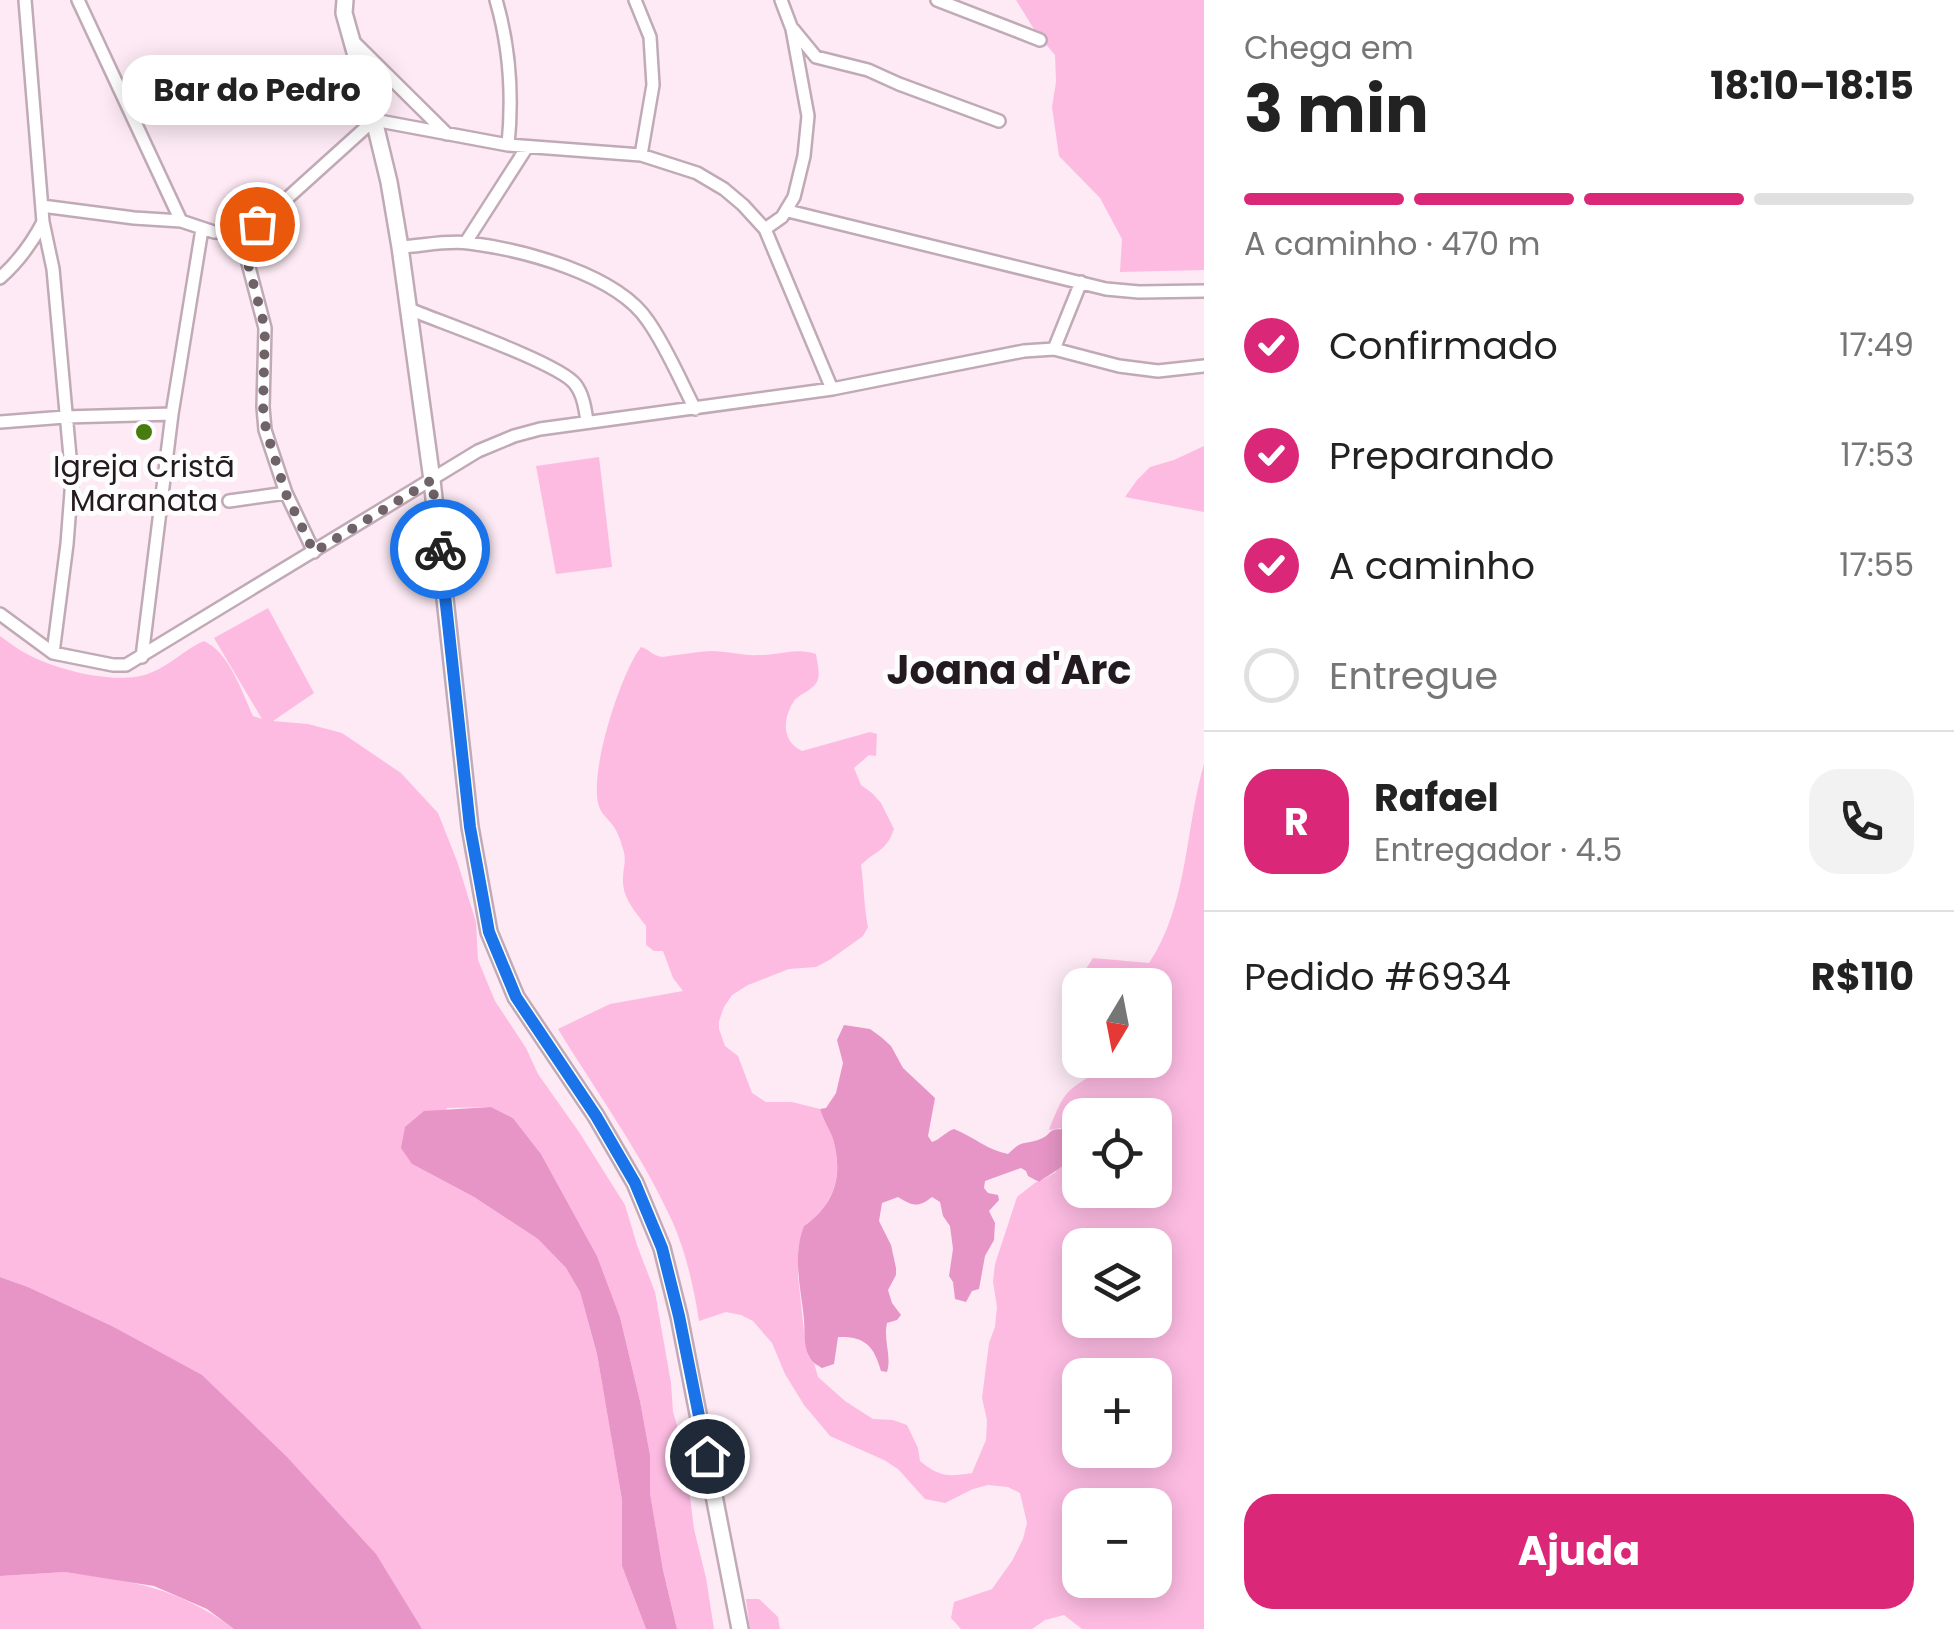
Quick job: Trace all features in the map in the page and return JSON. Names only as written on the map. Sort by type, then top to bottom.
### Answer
[{"type":"main road","points":[[344,0],[344,13],[389,182],[400,247],[432,480],[470,827],[489,932],[516,997],[596,1116],[635,1183],[662,1248],[679,1316],[740,1629]]},
{"type":"street","points":[[24,0],[43,222],[54,269],[72,478],[54,654]]},
{"type":"street","points":[[78,0],[181,221]]},
{"type":"street","points":[[496,0],[510,72],[508,145]]},
{"type":"street","points":[[635,0],[650,37],[653,85],[641,156]]},
{"type":"street","points":[[765,229],[788,211],[798,182],[808,116],[792,29],[781,0]]},
{"type":"street","points":[[937,0],[1040,40]]},
{"type":"street","points":[[792,29],[816,57],[868,70],[999,121]]},
{"type":"street","points":[[350,37],[447,134]]},
{"type":"street","points":[[42,206],[181,221],[226,234],[240,233],[272,212],[374,120],[508,145],[641,156],[697,173],[724,189],[765,229],[832,389]]},
{"type":"street","points":[[466,242],[527,147]]},
{"type":"street","points":[[788,211],[1122,292],[1204,291]]},
{"type":"street","points":[[0,278],[19,260],[43,222]]},
{"type":"street","points":[[142,657],[172,414],[202,229]]},
{"type":"street","points":[[240,233],[265,328],[264,420],[286,494],[314,552]]},
{"type":"street","points":[[400,247],[466,242],[569,268],[612,287],[648,319],[694,409]]},
{"type":"street","points":[[1054,349],[1080,282]]},
{"type":"street","points":[[409,309],[570,378],[582,395],[588,421]]},
{"type":"street","points":[[0,614],[54,654],[120,666],[142,657],[478,452],[514,436],[588,421],[832,389],[1005,353],[1054,349],[1138,369],[1169,372],[1204,366]]},
{"type":"street","points":[[0,422],[172,414]]},
{"type":"street","points":[[229,500],[286,494]]},
{"type":"shaded area","points":[[1016,0],[1204,0],[1204,270],[1120,272],[1122,239],[1100,198],[1059,156],[1052,107],[1055,55]]},
{"type":"shaded area","points":[[1204,446],[1204,512],[1125,497],[1150,467]]},
{"type":"shaded area","points":[[599,457],[612,567],[556,574],[536,466]]},
{"type":"shaded area","points":[[268,608],[314,693],[273,721],[308,724],[342,733],[401,773],[438,813],[476,922],[478,960],[495,1001],[625,1205],[655,1292],[714,1629],[677,1629],[650,1493],[650,1455],[640,1401],[620,1317],[597,1256],[541,1154],[513,1118],[491,1107],[447,1108],[412,1164],[474,1197],[538,1239],[566,1268],[580,1292],[597,1354],[622,1500],[622,1566],[646,1629],[422,1629],[202,1376],[112,1326],[0,1277],[0,636],[54,666],[121,678],[158,670],[204,641],[228,663],[253,716],[262,719],[214,638]]},
{"type":"shaded area","points":[[641,647],[662,657],[711,651],[754,655],[809,652],[816,654],[819,674],[816,683],[794,701],[787,715],[786,729],[795,747],[802,751],[870,732],[877,734],[876,756],[869,755],[854,768],[861,785],[881,803],[894,829],[884,846],[861,865],[868,927],[863,936],[816,967],[789,969],[732,995],[724,1007],[719,1029],[725,1046],[738,1056],[752,1093],[766,1102],[792,1102],[820,1109],[833,1139],[837,1165],[834,1188],[823,1208],[804,1226],[798,1251],[805,1341],[818,1377],[873,1419],[907,1425],[920,1461],[944,1474],[972,1473],[986,1440],[982,1398],[997,1307],[995,1264],[1017,1197],[1056,1172],[1061,1128],[1049,1130],[1062,1102],[1062,1208],[1172,1208],[1172,1098],[1065,1098],[1088,1078],[1172,1078],[1172,968],[1087,968],[1093,958],[1149,963],[1162,940],[1179,892],[1204,764],[1204,1629],[1082,1629],[1064,1615],[1045,1620],[1032,1629],[961,1629],[951,1618],[954,1602],[992,1589],[1023,1539],[1027,1523],[1020,1493],[988,1485],[945,1503],[925,1499],[898,1469],[830,1436],[804,1405],[772,1343],[753,1321],[726,1312],[699,1321],[686,1258],[661,1197],[558,1029],[610,1004],[683,991],[673,978],[663,951],[646,945],[646,926],[625,892],[621,843],[600,809],[597,794],[602,751],[624,679]]},
{"type":"shaded area","points":[[844,1025],[870,1029],[891,1046],[903,1068],[935,1098],[928,1136],[932,1142],[954,1129],[1008,1154],[1019,1145],[1062,1129],[1062,1166],[1039,1182],[1021,1168],[985,1181],[984,1188],[998,1195],[999,1200],[989,1211],[995,1223],[994,1240],[985,1256],[979,1289],[972,1291],[966,1302],[955,1299],[949,1276],[953,1249],[950,1226],[940,1202],[932,1197],[915,1204],[898,1197],[882,1203],[879,1221],[891,1245],[896,1268],[888,1290],[901,1315],[887,1323],[887,1372],[881,1371],[867,1344],[855,1338],[838,1337],[834,1364],[822,1368],[810,1358],[805,1344],[798,1273],[800,1238],[804,1226],[830,1198],[837,1176],[833,1139],[820,1109],[826,1108],[836,1093],[843,1063],[837,1040]]},
{"type":"shaded area","points":[[491,1107],[513,1118],[541,1154],[597,1256],[620,1317],[650,1455],[650,1493],[677,1629],[646,1629],[622,1566],[622,1500],[597,1354],[580,1292],[566,1268],[538,1239],[474,1197],[412,1164],[401,1148],[405,1127],[424,1111]]},
{"type":"shaded area","points":[[0,1277],[112,1326],[202,1375],[287,1457],[376,1554],[422,1629],[234,1629],[207,1609],[154,1586],[65,1572],[0,1576]]},
{"type":"shaded area","points":[[65,1572],[154,1588],[193,1604],[234,1629],[0,1629],[0,1576]]},
{"type":"shaded area","points":[[746,1599],[759,1599],[778,1617],[780,1629],[750,1629]]},
{"type":"way so far","points":[[257,224],[240,233],[265,328],[264,420],[286,494],[314,552],[432,480],[440,549]]},
{"type":"place","name":"Bar do Pedro","points":[[257,224]]},
{"type":"place","name":"Igreja Cristã Maranata","points":[[144,432]]},
{"type":"district","name":"Joana d'Arc","points":[[1009,670]]},
{"type":"route","points":[[440,549],[470,827],[489,932],[516,997],[596,1116],[635,1183],[662,1248],[707,1456]]}]
